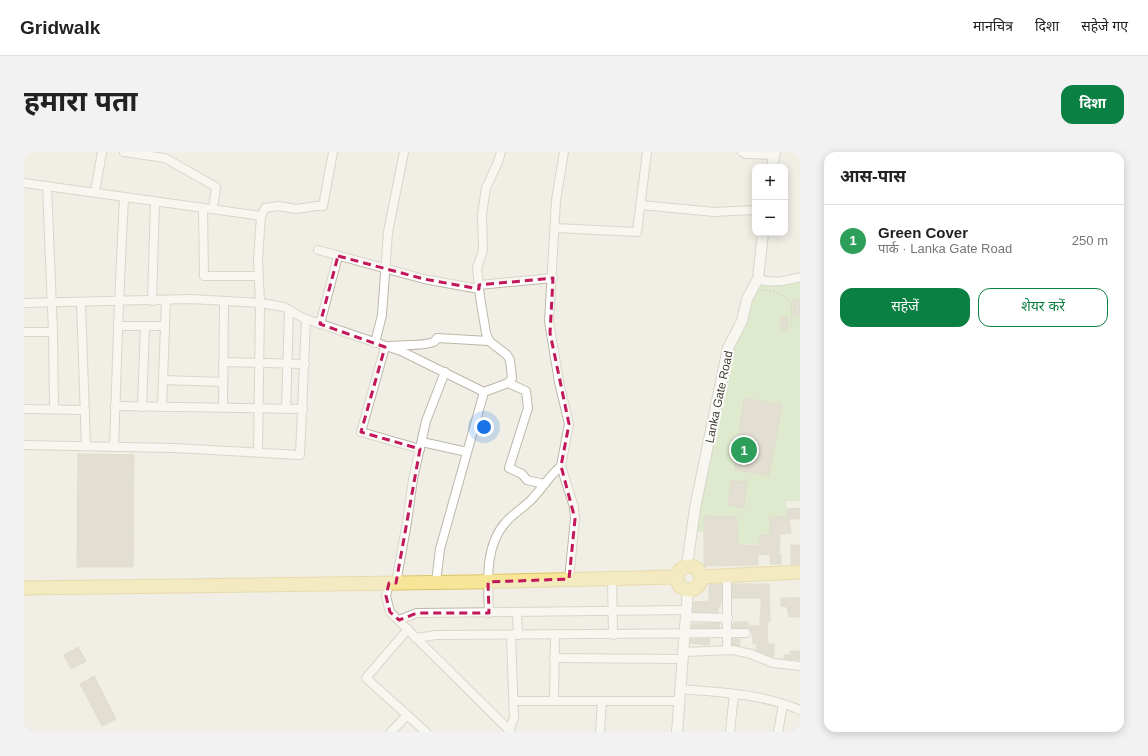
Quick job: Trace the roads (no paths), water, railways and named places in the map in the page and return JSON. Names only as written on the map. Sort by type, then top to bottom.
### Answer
[{"type":"main road","points":[[687,566],[698,570],[701,577],[696,588],[688,590],[681,587],[676,577],[680,569],[687,566]]},
{"type":"main road","points":[[701,577],[800,572]]},
{"type":"main road","points":[[24,588],[488,582],[676,577]]},
{"type":"street","points":[[95,192],[102,152]]},
{"type":"street","points":[[124,152],[165,158],[216,187],[213,209]]},
{"type":"street","points":[[258,452],[259,276],[261,216],[264,208],[278,206],[296,209],[323,206],[333,152]]},
{"type":"street","points":[[375,343],[382,315],[388,232],[404,152]]},
{"type":"street","points":[[24,303],[81,303],[152,300],[260,302],[284,307],[306,320],[401,351],[484,392],[508,383],[512,378],[510,360],[507,355],[489,341],[486,333],[477,268],[483,250],[482,214],[486,188],[501,152]]},
{"type":"street","points":[[564,152],[556,200],[553,278],[549,321],[550,333],[569,424],[561,466],[574,507],[575,519],[569,579]]},
{"type":"street","points":[[555,228],[638,232],[647,152]]},
{"type":"street","points":[[742,152],[746,154],[775,154],[773,164]]},
{"type":"street","points":[[24,183],[261,216]]},
{"type":"street","points":[[47,186],[53,332],[54,409]]},
{"type":"street","points":[[114,447],[118,302],[124,197]]},
{"type":"street","points":[[152,300],[155,201]]},
{"type":"street","points":[[640,205],[714,212],[752,210]]},
{"type":"street","points":[[203,208],[204,276],[259,276]]},
{"type":"street","name":"Lanka Gate Road","points":[[687,566],[695,508],[728,348],[742,321],[748,300],[756,282],[763,236]]},
{"type":"street","points":[[318,250],[386,270],[424,279],[479,287],[553,278]]},
{"type":"street","points":[[320,324],[338,256]]},
{"type":"street","points":[[756,282],[783,281],[800,277]]},
{"type":"street","points":[[162,407],[166,300]]},
{"type":"street","points":[[223,407],[224,301]]},
{"type":"street","points":[[81,303],[86,446]]},
{"type":"street","points":[[286,409],[288,310]]},
{"type":"street","points":[[24,445],[258,452],[300,455],[306,320]]},
{"type":"street","points":[[118,326],[165,326]]},
{"type":"street","points":[[142,407],[145,326]]},
{"type":"street","points":[[24,332],[53,332]]},
{"type":"street","points":[[385,347],[397,344],[427,344],[434,342],[437,338],[489,341]]},
{"type":"street","points":[[385,347],[361,432],[421,446],[467,452]]},
{"type":"street","points":[[223,362],[305,364]]},
{"type":"street","points":[[445,372],[426,422],[413,479],[408,522],[392,583],[386,596],[390,612],[510,731],[514,718],[514,635],[517,612]]},
{"type":"street","points":[[163,380],[223,382]]},
{"type":"street","points":[[508,383],[526,391],[528,408],[509,468],[522,474],[527,480],[544,484]]},
{"type":"street","points":[[436,582],[440,549],[462,478],[467,452],[484,392]]},
{"type":"street","points":[[115,406],[303,409]]},
{"type":"street","points":[[24,409],[85,410]]},
{"type":"street","points":[[489,613],[488,582],[491,548],[496,534],[506,521],[523,508],[561,466]]},
{"type":"street","points":[[727,575],[727,650]]},
{"type":"street","points":[[612,578],[614,635]]},
{"type":"street","points":[[677,732],[688,590]]},
{"type":"street","points":[[399,620],[417,613],[517,612],[686,614],[728,618]]},
{"type":"street","points":[[408,630],[366,678],[426,732]]},
{"type":"street","points":[[416,638],[436,635],[727,635],[746,633]]},
{"type":"street","points":[[554,701],[555,635]]},
{"type":"street","points":[[554,658],[683,655],[727,650],[751,654],[773,663],[800,666]]},
{"type":"street","points":[[680,689],[734,694],[783,704],[800,710]]},
{"type":"street","points":[[730,732],[734,694]]},
{"type":"street","points":[[514,701],[679,701]]},
{"type":"street","points":[[600,732],[602,701]]},
{"type":"street","points":[[778,732],[783,704]]},
{"type":"street","points":[[391,732],[407,715]]},
{"type":"place","name":"Green Cover","points":[[744,450]]}]
